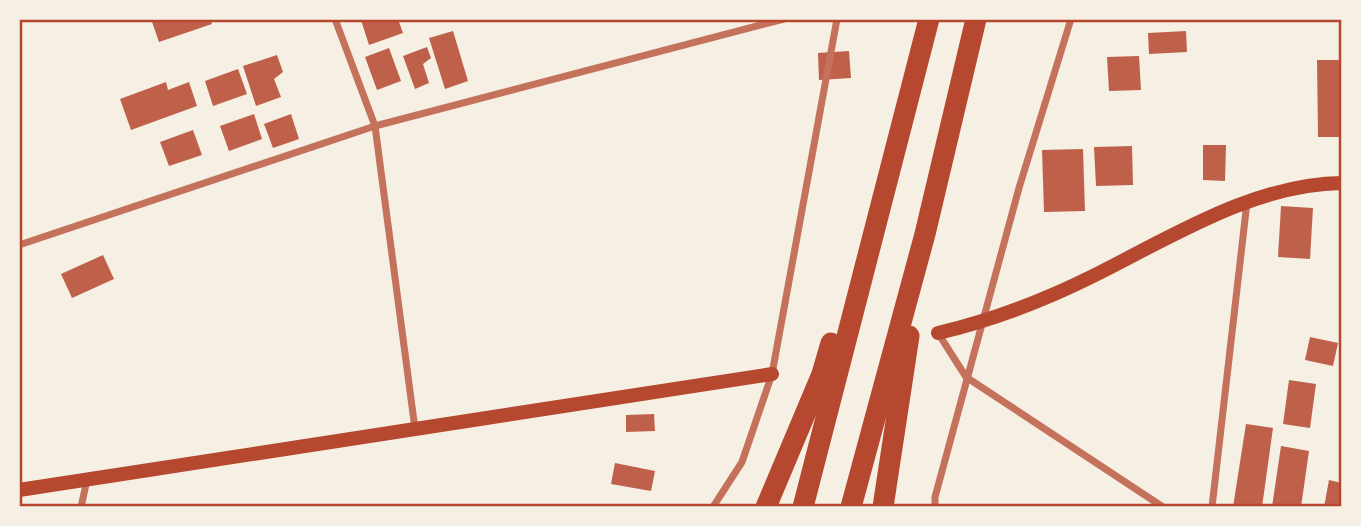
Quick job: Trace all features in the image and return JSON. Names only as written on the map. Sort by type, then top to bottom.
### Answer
[{"type":"highway","points":[[803,507],[929,19]]},
{"type":"highway","points":[[851,507],[925,234],[976,19]]},
{"type":"highway","points":[[766,507],[822,374],[877,182],[913,86]]},
{"type":"highway","points":[[883,507],[925,234]]},
{"type":"main road","points":[[938,333],[1012,313],[1205,218],[1247,202],[1290,191],[1342,183]]},
{"type":"main road","points":[[19,490],[772,374]]},
{"type":"street","points":[[335,19],[375,126],[415,431]]},
{"type":"street","points":[[19,245],[375,126],[784,19]]},
{"type":"street","points":[[713,507],[742,462],[772,374],[836,19]]},
{"type":"street","points":[[935,507],[935,497],[981,323],[1071,19]]},
{"type":"street","points":[[1212,507],[1247,202]]},
{"type":"street","points":[[938,333],[966,377],[1163,507]]},
{"type":"street","points":[[81,507],[87,480]]},
{"type":"building","points":[[151,19],[210,19],[212,24],[159,42]]},
{"type":"building","points":[[398,19],[403,33],[369,45],[361,20]]},
{"type":"building","points":[[453,31],[468,81],[445,89],[429,38]]},
{"type":"building","points":[[1186,31],[1187,52],[1149,54],[1148,33]]},
{"type":"building","points":[[427,47],[431,58],[423,64],[429,83],[415,89],[403,56]]},
{"type":"building","points":[[389,48],[401,81],[377,90],[365,57]]},
{"type":"building","points":[[849,51],[851,78],[819,80],[818,53]]},
{"type":"building","points":[[277,55],[283,72],[274,79],[281,97],[256,106],[243,66]]},
{"type":"building","points":[[1139,56],[1141,90],[1109,91],[1107,57]]},
{"type":"building","points":[[1317,60],[1341,60],[1342,137],[1318,137]]},
{"type":"building","points":[[238,69],[247,94],[213,106],[205,81]]},
{"type":"building","points":[[166,82],[168,90],[189,82],[197,106],[131,130],[120,99]]},
{"type":"building","points":[[254,114],[262,139],[229,151],[220,126]]},
{"type":"building","points":[[291,114],[299,139],[273,148],[264,124]]},
{"type":"building","points":[[193,130],[202,155],[169,166],[160,142]]},
{"type":"building","points":[[1203,145],[1226,145],[1225,181],[1203,180]]},
{"type":"building","points":[[1132,146],[1133,185],[1096,186],[1094,147]]},
{"type":"building","points":[[1083,149],[1085,211],[1044,212],[1042,150]]},
{"type":"building","points":[[1281,206],[1313,208],[1310,259],[1278,257]]},
{"type":"building","points":[[103,255],[114,279],[72,298],[61,274]]},
{"type":"building","points":[[1310,337],[1338,343],[1333,366],[1305,360]]},
{"type":"building","points":[[1289,380],[1316,384],[1310,428],[1283,424]]},
{"type":"building","points":[[654,414],[655,431],[626,432],[626,415]]},
{"type":"building","points":[[1246,424],[1273,428],[1262,507],[1233,507]]},
{"type":"building","points":[[1281,446],[1309,451],[1301,507],[1272,507]]},
{"type":"building","points":[[615,463],[655,471],[651,491],[611,484]]},
{"type":"building","points":[[1329,480],[1342,483],[1342,507],[1324,507]]}]
